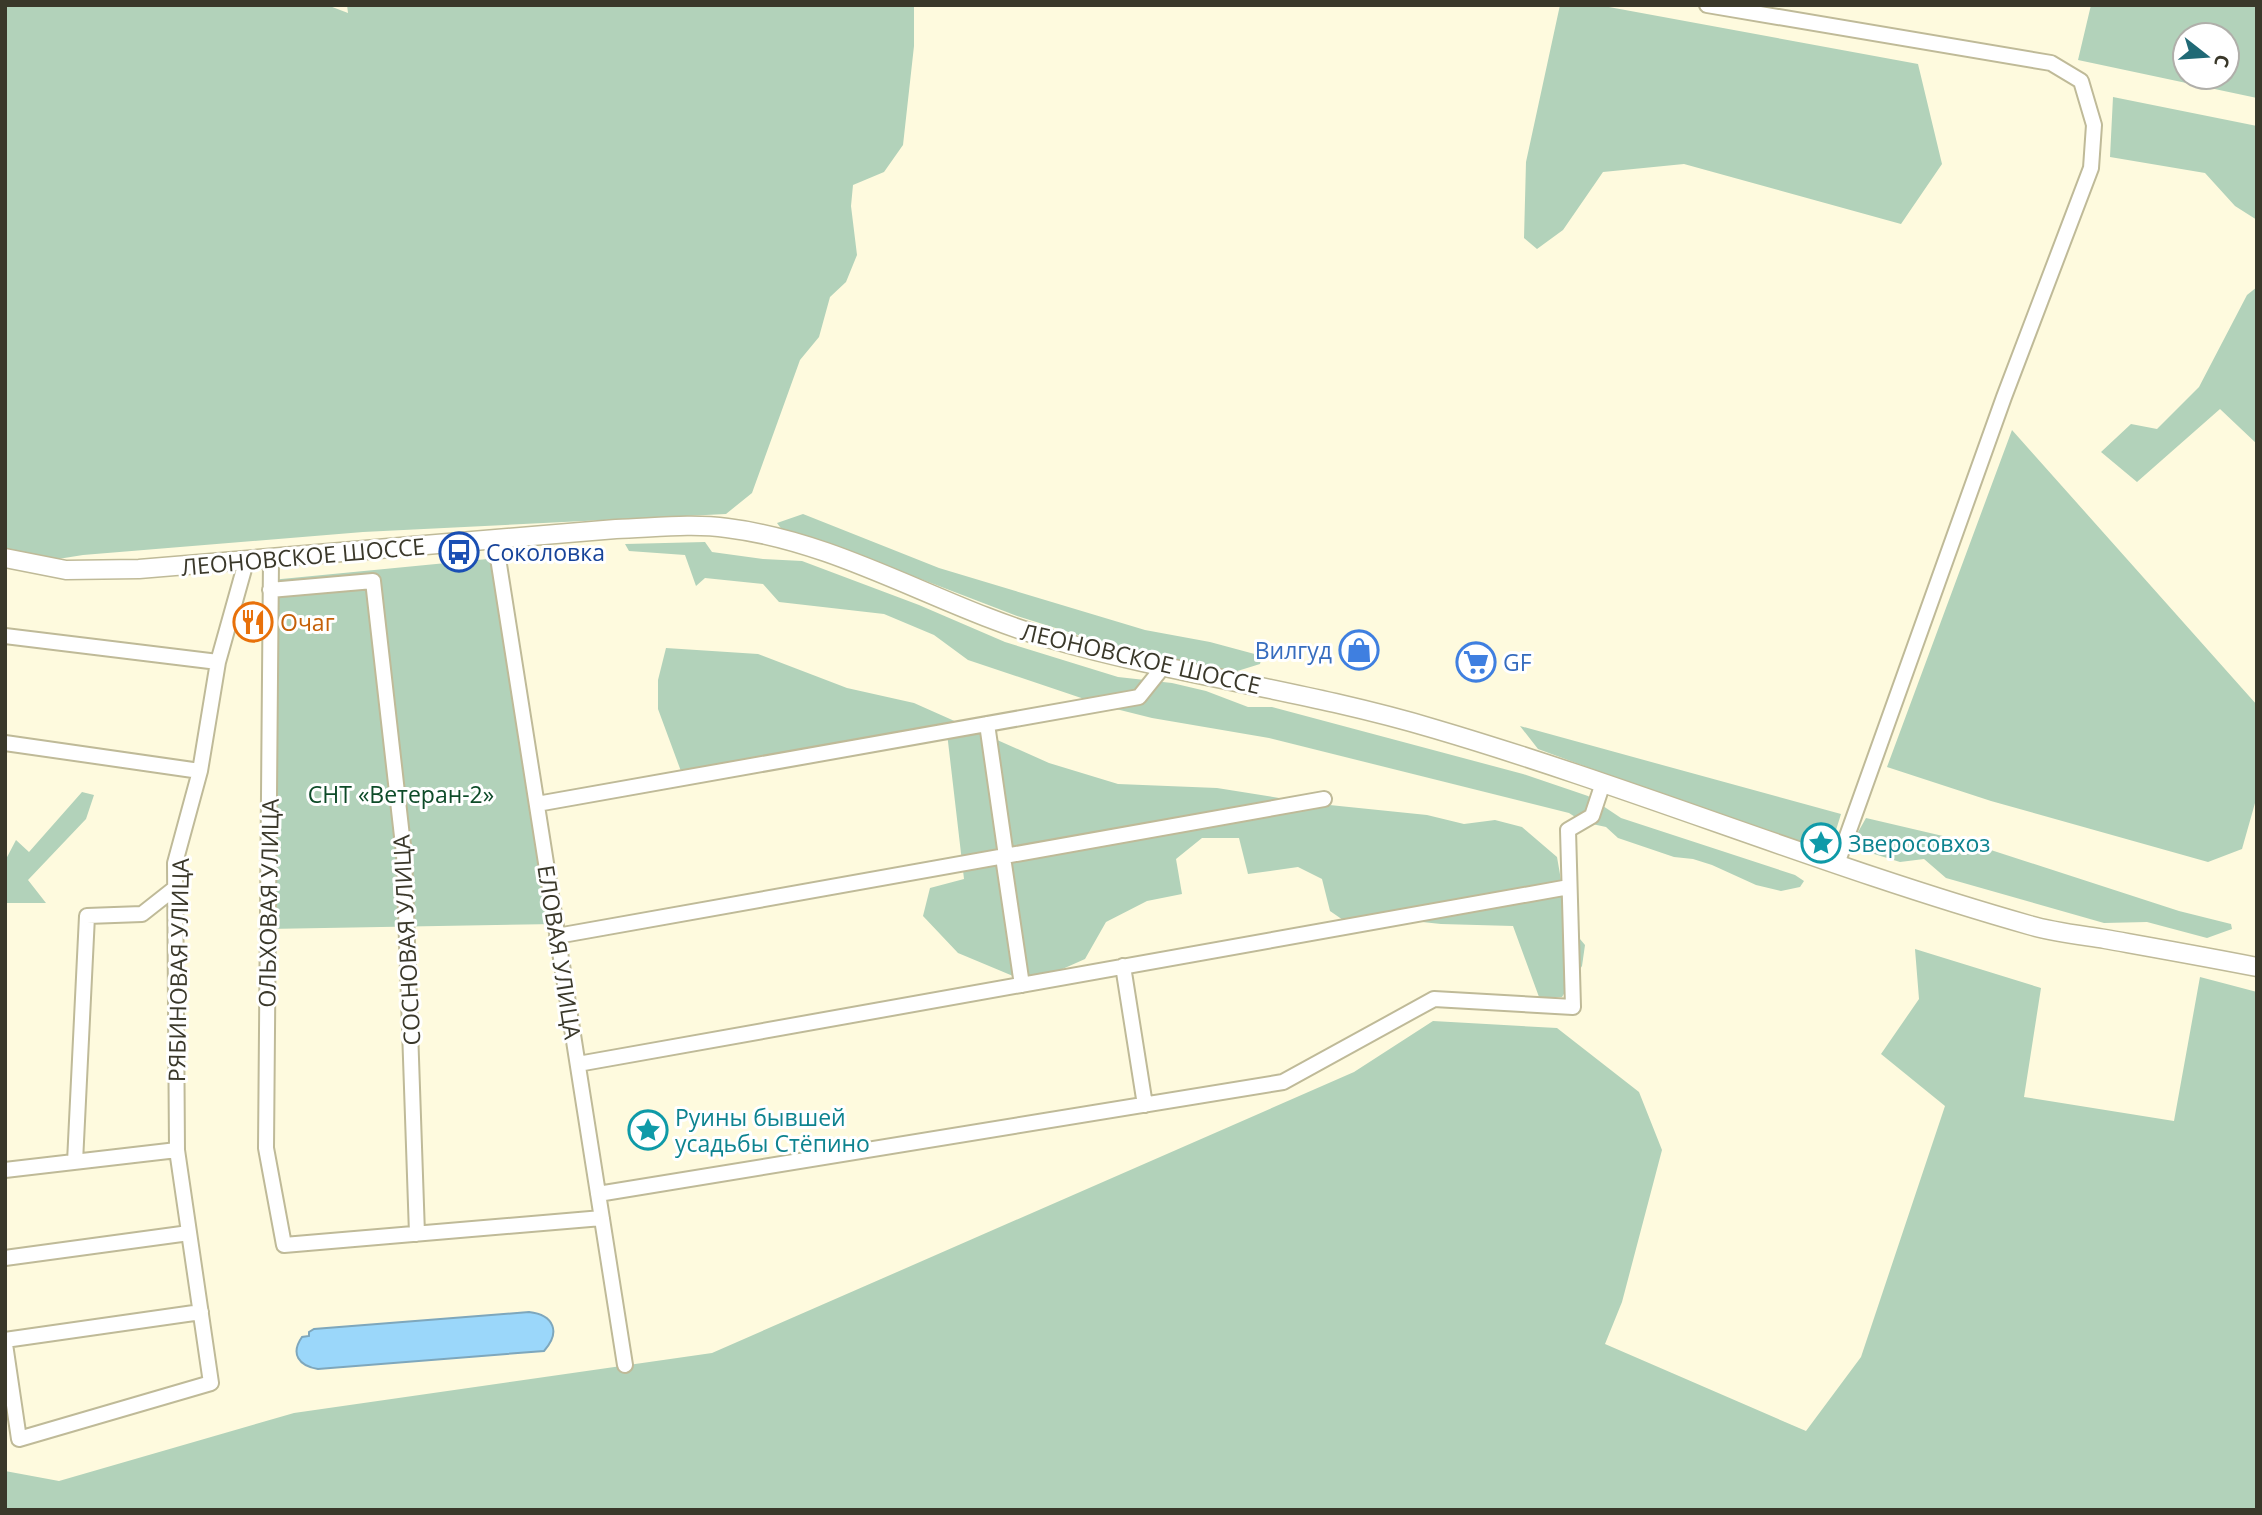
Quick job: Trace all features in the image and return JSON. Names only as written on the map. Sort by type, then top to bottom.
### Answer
[{"type":"main road","name":"ЛЕОНОВСКОЕ ШОССЕ","points":[[5,558],[66,570],[139,569],[682,526],[745,530],[841,557],[1008,626],[1053,640],[1163,667],[1379,713],[1603,783],[1837,864],[2033,927],[2257,967]]},
{"type":"street","points":[[1707,5],[2051,63],[2081,82],[2094,125],[2091,169],[2004,397],[1837,864]]},
{"type":"street","name":"ЕЛОВАЯ УЛИЦА","points":[[495,539],[625,1366]]},
{"type":"street","name":"ОЛЬХОВАЯ УЛИЦА","points":[[271,560],[266,1148],[284,1245],[417,1234]]},
{"type":"street","name":"РЯБИНОВАЯ УЛИЦА","points":[[5,1342],[19,1439],[211,1383],[177,1150],[175,863],[200,771],[218,662],[246,562]]},
{"type":"street","name":"СОСНОВАЯ УЛИЦА","points":[[271,590],[373,581],[404,855],[417,1234]]},
{"type":"street","points":[[5,636],[218,662]]},
{"type":"street","points":[[537,804],[1139,697],[1163,667]]},
{"type":"street","points":[[987,724],[1022,985]]},
{"type":"street","points":[[5,743],[200,771]]},
{"type":"street","points":[[598,1194],[1283,1082],[1434,999],[1573,1007],[1568,830],[1592,816],[1603,783]]},
{"type":"street","points":[[557,936],[1324,799]]},
{"type":"street","points":[[578,1064],[1569,887]]},
{"type":"street","points":[[75,1162],[87,916],[142,914],[176,888]]},
{"type":"street","points":[[1123,966],[1145,1105]]},
{"type":"street","points":[[5,1170],[177,1150]]},
{"type":"street","points":[[417,1234],[602,1218]]},
{"type":"street","points":[[5,1258],[189,1233]]},
{"type":"street","points":[[5,1342],[201,1312]]},
{"type":"green space","points":[[5,5],[327,5],[348,13],[347,5],[914,5],[914,46],[903,145],[884,172],[853,185],[851,206],[857,255],[846,282],[830,297],[819,337],[800,360],[752,493],[726,514],[363,532],[58,559],[5,552]]},
{"type":"green space","points":[[1560,5],[1598,5],[1918,64],[1942,164],[1901,224],[1684,164],[1603,172],[1563,230],[1537,249],[1524,238],[1526,162]]},
{"type":"green space","points":[[2091,5],[2257,5],[2257,98],[2224,91],[2241,91],[2241,21],[2171,21],[2171,80],[2078,60]]},
{"type":"green space","points":[[2113,97],[2257,126],[2257,220],[2235,206],[2205,173],[2110,157]]},
{"type":"green space","points":[[2257,287],[2257,444],[2220,409],[2137,482],[2101,452],[2131,424],[2157,429],[2199,387],[2247,295]]},
{"type":"green space","points":[[2012,430],[2257,705],[2257,796],[2242,849],[2208,862],[1991,801],[1887,767]]},
{"type":"green space","points":[[803,514],[939,568],[1145,630],[1210,642],[1262,656],[1260,664],[1231,673],[1110,645],[1017,616],[905,573],[786,535],[777,523]]},
{"type":"green space","points":[[705,542],[712,552],[802,561],[919,605],[1005,642],[1118,677],[1172,683],[1206,691],[1248,707],[1272,707],[1523,774],[1588,796],[1621,818],[1795,875],[1804,881],[1800,887],[1781,891],[1756,885],[1712,865],[1674,857],[1618,838],[1606,827],[1583,822],[1569,813],[1269,738],[1152,718],[1108,707],[968,660],[934,635],[884,614],[779,602],[763,584],[705,578],[696,586],[685,555],[629,551],[625,544]]},
{"type":"green space","name":"СНТ «Ветеран-2»","points":[[498,558],[556,924],[267,929],[271,580]]},
{"type":"green space","points":[[666,648],[758,654],[847,688],[914,703],[1049,763],[1118,784],[1217,788],[1310,803],[1427,815],[1464,824],[1495,820],[1522,827],[1557,857],[1569,926],[1585,945],[1582,966],[1562,997],[1539,997],[1513,926],[1441,924],[1394,919],[1359,931],[1330,911],[1322,879],[1298,867],[1248,874],[1239,838],[1202,838],[1176,859],[1182,894],[1147,901],[1106,922],[1085,959],[1049,975],[1013,976],[958,953],[923,916],[930,888],[964,879],[947,733],[682,774],[658,709],[658,680]]},
{"type":"green space","points":[[1520,726],[1841,814],[1828,856],[1538,749]]},
{"type":"green space","points":[[82,792],[94,795],[86,819],[28,880],[46,903],[5,903],[5,861],[16,840],[29,852]]},
{"type":"green space","points":[[1866,818],[1960,840],[2179,911],[2231,924],[2232,929],[2207,938],[2147,922],[2104,923],[1946,878],[1924,859],[1900,862],[1858,849],[1853,841]]},
{"type":"green space","points":[[1915,949],[2041,988],[2024,1097],[2174,1121],[2200,977],[2257,992],[2257,1510],[5,1510],[5,1471],[59,1481],[294,1413],[712,1353],[1354,1072],[1433,1021],[1557,1028],[1639,1092],[1662,1150],[1622,1302],[1605,1344],[1806,1431],[1861,1357],[1945,1106],[1881,1054],[1919,999]]},
{"type":"water","points":[[529,1312],[544,1317],[552,1326],[552,1337],[544,1351],[318,1369],[301,1362],[297,1354],[298,1343],[302,1337],[309,1336],[309,1332],[314,1329]]},
{"type":"place","name":"Соколовка","points":[[459,552]]},
{"type":"place","name":"Очаг","points":[[253,622]]},
{"type":"place","name":"Вилгуд","points":[[1359,650]]},
{"type":"place","name":"GF","points":[[1476,662]]},
{"type":"place","name":"Зверосовхоз","points":[[1821,843]]},
{"type":"place","name":"Руины бывшей усадьбы Стёпино","points":[[648,1130]]}]
